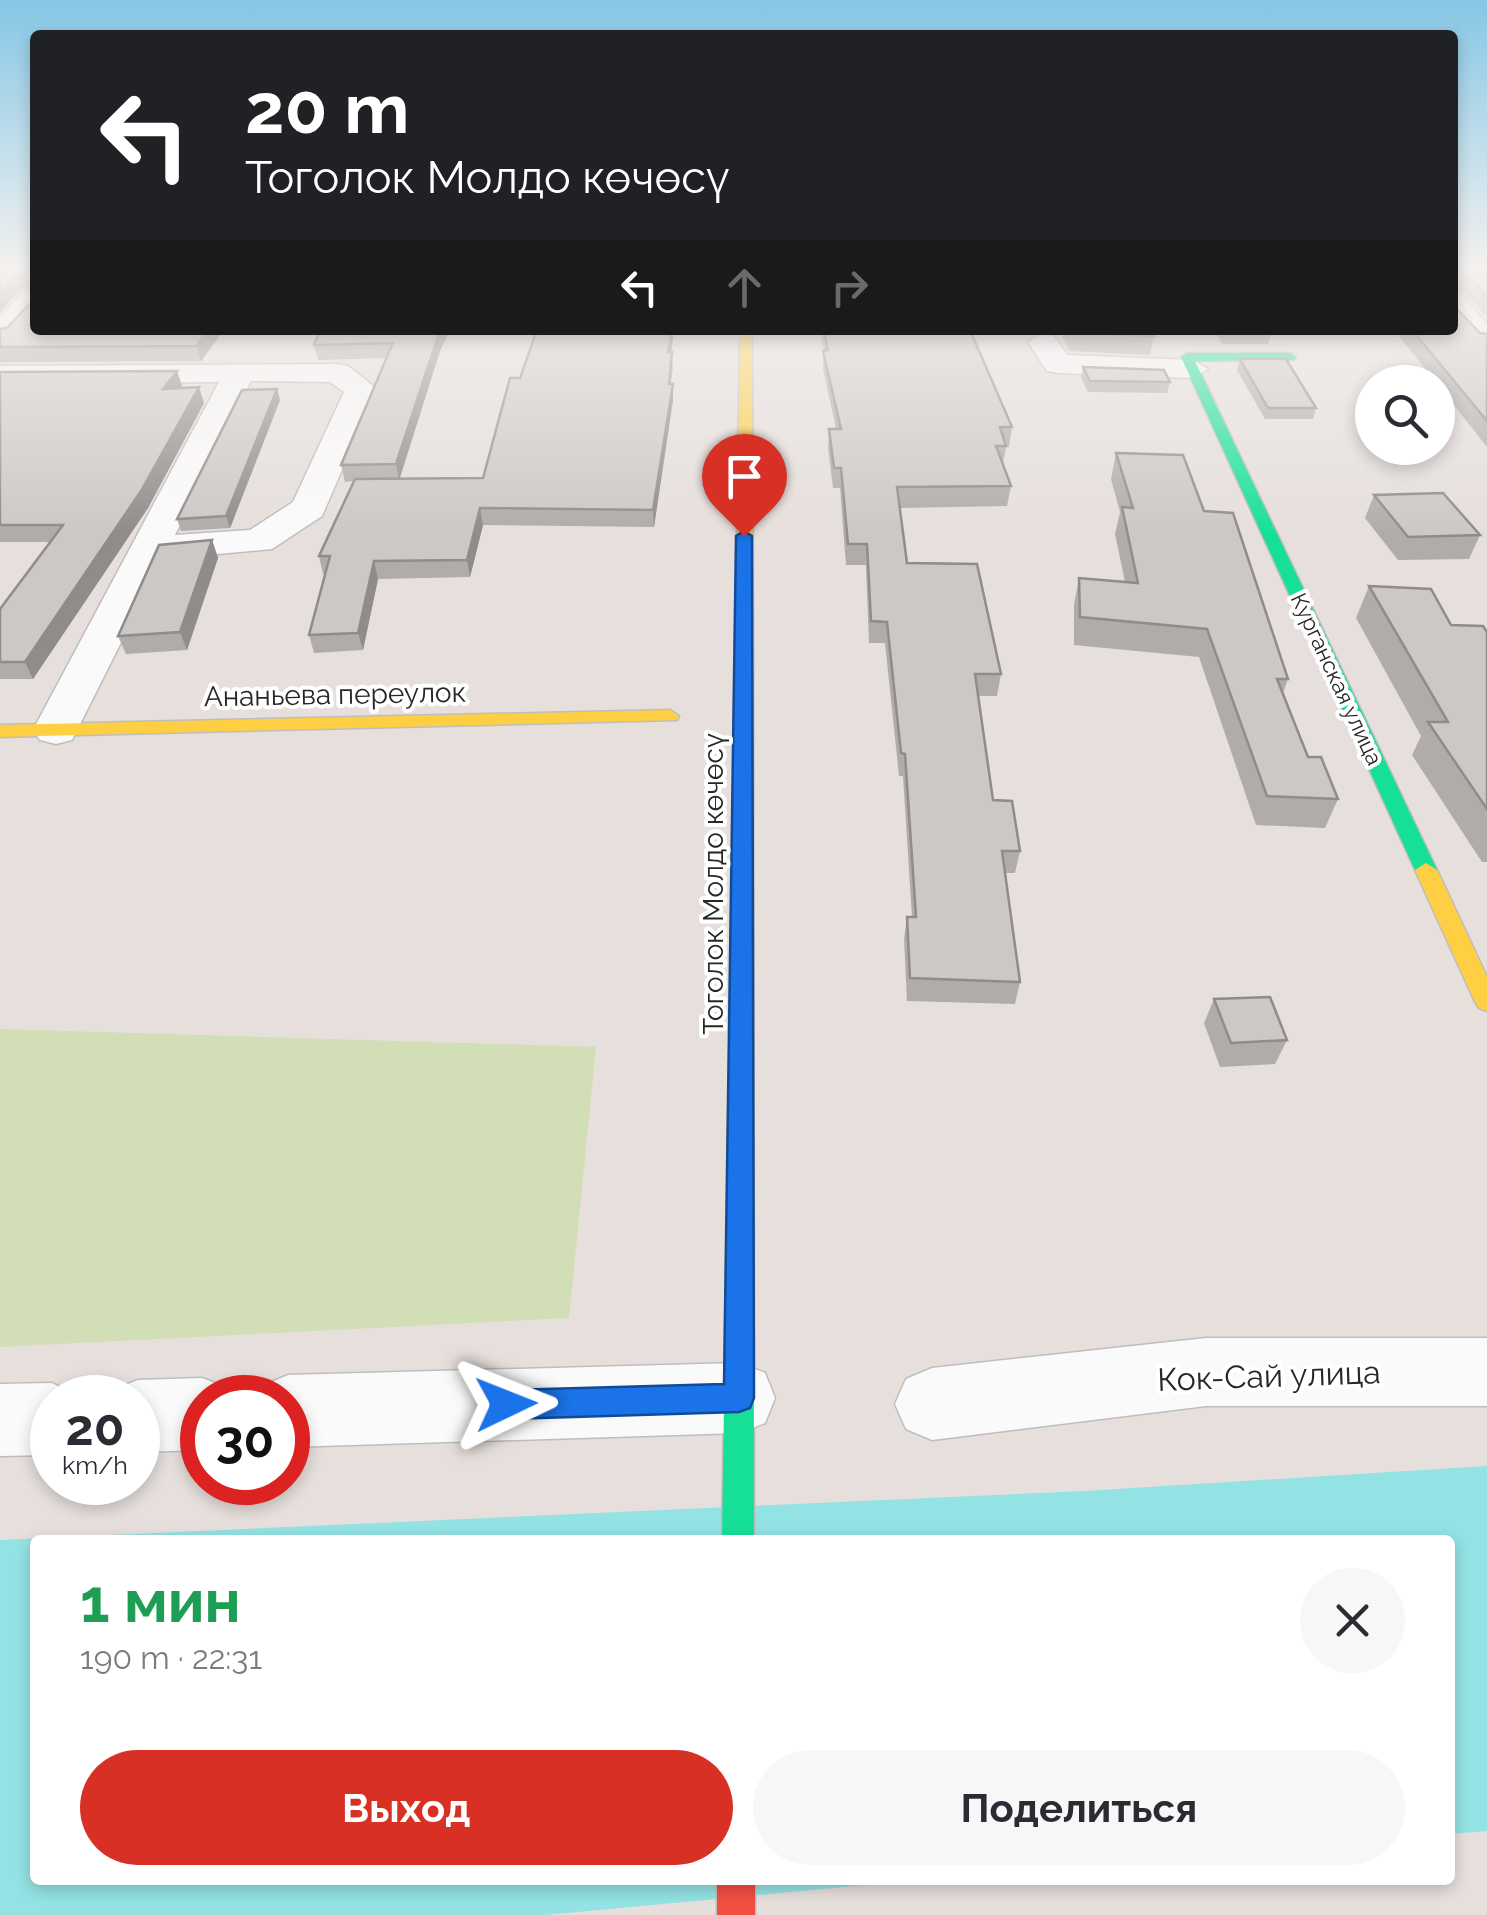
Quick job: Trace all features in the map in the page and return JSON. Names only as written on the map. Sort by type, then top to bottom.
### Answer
[{"type":"street","name":"Тоголок Молдо көчөсү","points":[[738,1535],[746,355]]},
{"type":"street","points":[[1052,355],[1058,364],[1290,357]]},
{"type":"street","name":"Курганская улица","points":[[1186,355],[1487,1002]]},
{"type":"street","points":[[56,730],[240,372]]},
{"type":"street","points":[[0,374],[337,373],[362,389],[309,508],[259,541],[150,548]]},
{"type":"street","name":"Ананьева переулок","points":[[0,731],[670,716]]},
{"type":"street","name":"Кок-Сай улица","points":[[932,1404],[1206,1372],[1487,1372]]},
{"type":"street","points":[[310,1411],[739,1418]]},
{"type":"street","points":[[0,1420],[30,1419]]},
{"type":"street","points":[[736,1885],[736,1915]]},
{"type":"green space","points":[[0,1029],[596,1047],[569,1318],[0,1347]]},
{"type":"water","points":[[1487,1466],[1487,1831],[1455,1834],[1455,1535],[111,1535],[1085,1491]]},
{"type":"water","points":[[30,1539],[30,1885],[865,1885],[546,1915],[0,1915],[0,1540]]},
{"type":"building","points":[[388,355],[432,355],[396,464],[341,465]]},
{"type":"building","points":[[528,355],[672,355],[669,384],[673,384],[653,510],[480,508],[467,560],[374,561],[358,633],[309,635],[330,556],[319,556],[355,479],[483,478],[510,378],[520,378]]},
{"type":"building","points":[[824,355],[981,355],[1012,427],[1000,427],[1006,446],[996,446],[1011,486],[897,487],[907,563],[977,564],[1001,674],[975,674],[993,800],[1012,801],[1020,851],[1002,851],[1020,982],[910,978],[907,917],[916,917],[905,754],[901,753],[887,622],[871,621],[867,544],[848,544],[841,468],[834,468],[829,429],[841,429]]},
{"type":"building","points":[[1433,355],[1487,355],[1487,421],[1455,382],[1455,365],[1441,365]]},
{"type":"building","points":[[1240,359],[1286,359],[1316,408],[1268,408]]},
{"type":"building","points":[[1083,367],[1164,370],[1170,382],[1090,381]]},
{"type":"building","points":[[177,371],[163,389],[199,387],[141,491],[25,662],[0,662],[0,609],[63,525],[0,525],[0,372]]},
{"type":"building","points":[[277,389],[226,516],[177,519],[242,390]]},
{"type":"building","points":[[1116,453],[1183,455],[1204,511],[1233,513],[1288,679],[1277,679],[1308,757],[1321,757],[1338,799],[1267,796],[1207,629],[1080,617],[1079,578],[1138,583],[1122,507],[1133,508]]},
{"type":"building","points":[[1443,493],[1480,535],[1408,537],[1374,495]]},
{"type":"building","points":[[212,540],[180,632],[118,636],[159,545]]},
{"type":"building","points":[[1369,586],[1431,589],[1451,625],[1483,626],[1487,632],[1487,809],[1428,722],[1448,722]]},
{"type":"building","points":[[1270,997],[1287,1040],[1231,1043],[1214,999]]},
{"type":"traffic: fast","points":[[1290,357],[1187,357],[1426,870]]},
{"type":"traffic: fast","points":[[738,1535],[744,675]]},
{"type":"traffic: slow","points":[[744,675],[746,355]]},
{"type":"traffic: slow","points":[[0,731],[670,716]]},
{"type":"traffic: slow","points":[[1426,870],[1487,1002]]},
{"type":"traffic: jam","points":[[736,1885],[736,1915]]},
{"type":"route","points":[[506,1404],[739,1398],[744,536]]}]
